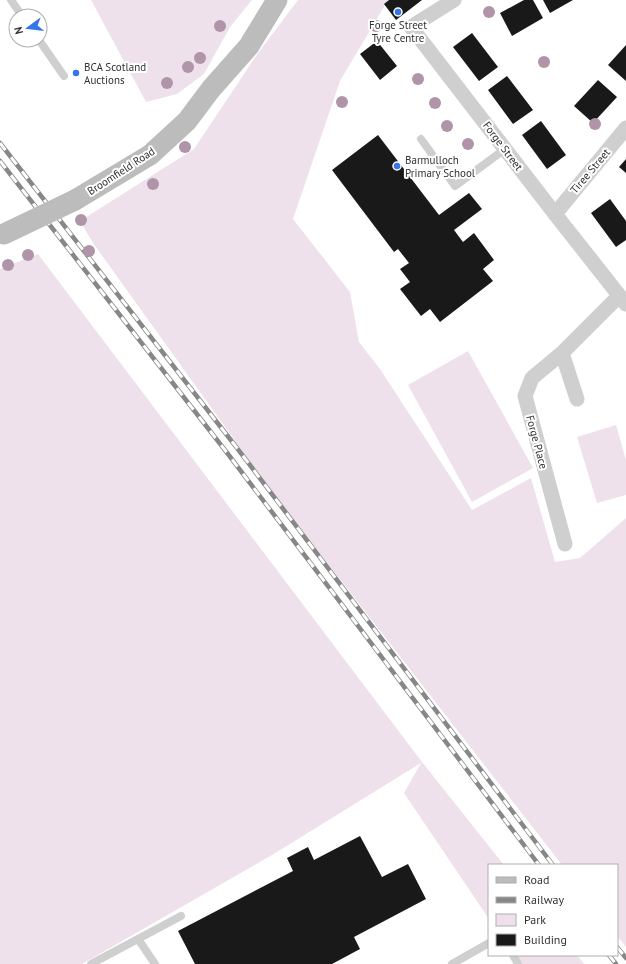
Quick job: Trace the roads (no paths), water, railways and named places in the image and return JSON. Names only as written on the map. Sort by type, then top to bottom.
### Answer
[{"type":"street","name":"Broomfield Road","points":[[2,234],[75,200],[150,155],[187,121],[211,89],[249,46],[277,0]]},
{"type":"street","name":"Forge Street","points":[[454,0],[411,26],[622,300]]},
{"type":"street","name":"Tiree Street","points":[[555,214],[626,128]]},
{"type":"street","name":"Forge Place","points":[[565,544],[525,396],[532,378],[622,300]]},
{"type":"street","points":[[562,353],[577,399]]},
{"type":"lane","points":[[45,48],[64,76]]},
{"type":"lane","points":[[421,140],[455,186],[505,149]]},
{"type":"lane","points":[[91,964],[181,916]]},
{"type":"lane","points":[[138,939],[155,964]]},
{"type":"lane","points":[[452,964],[488,944]]},
{"type":"railway","points":[[0,143],[237,448],[552,864]]},
{"type":"railway","points":[[0,161],[228,454],[538,864]]},
{"type":"railway","points":[[618,948],[626,958]]},
{"type":"railway","points":[[610,956],[616,964]]},
{"type":"place","name":"Forge Street Tyre Centre","points":[[398,12]]},
{"type":"place","name":"BCA Scotland Auctions","points":[[76,73]]},
{"type":"place","name":"Barmulloch Primary School","points":[[397,166]]}]
